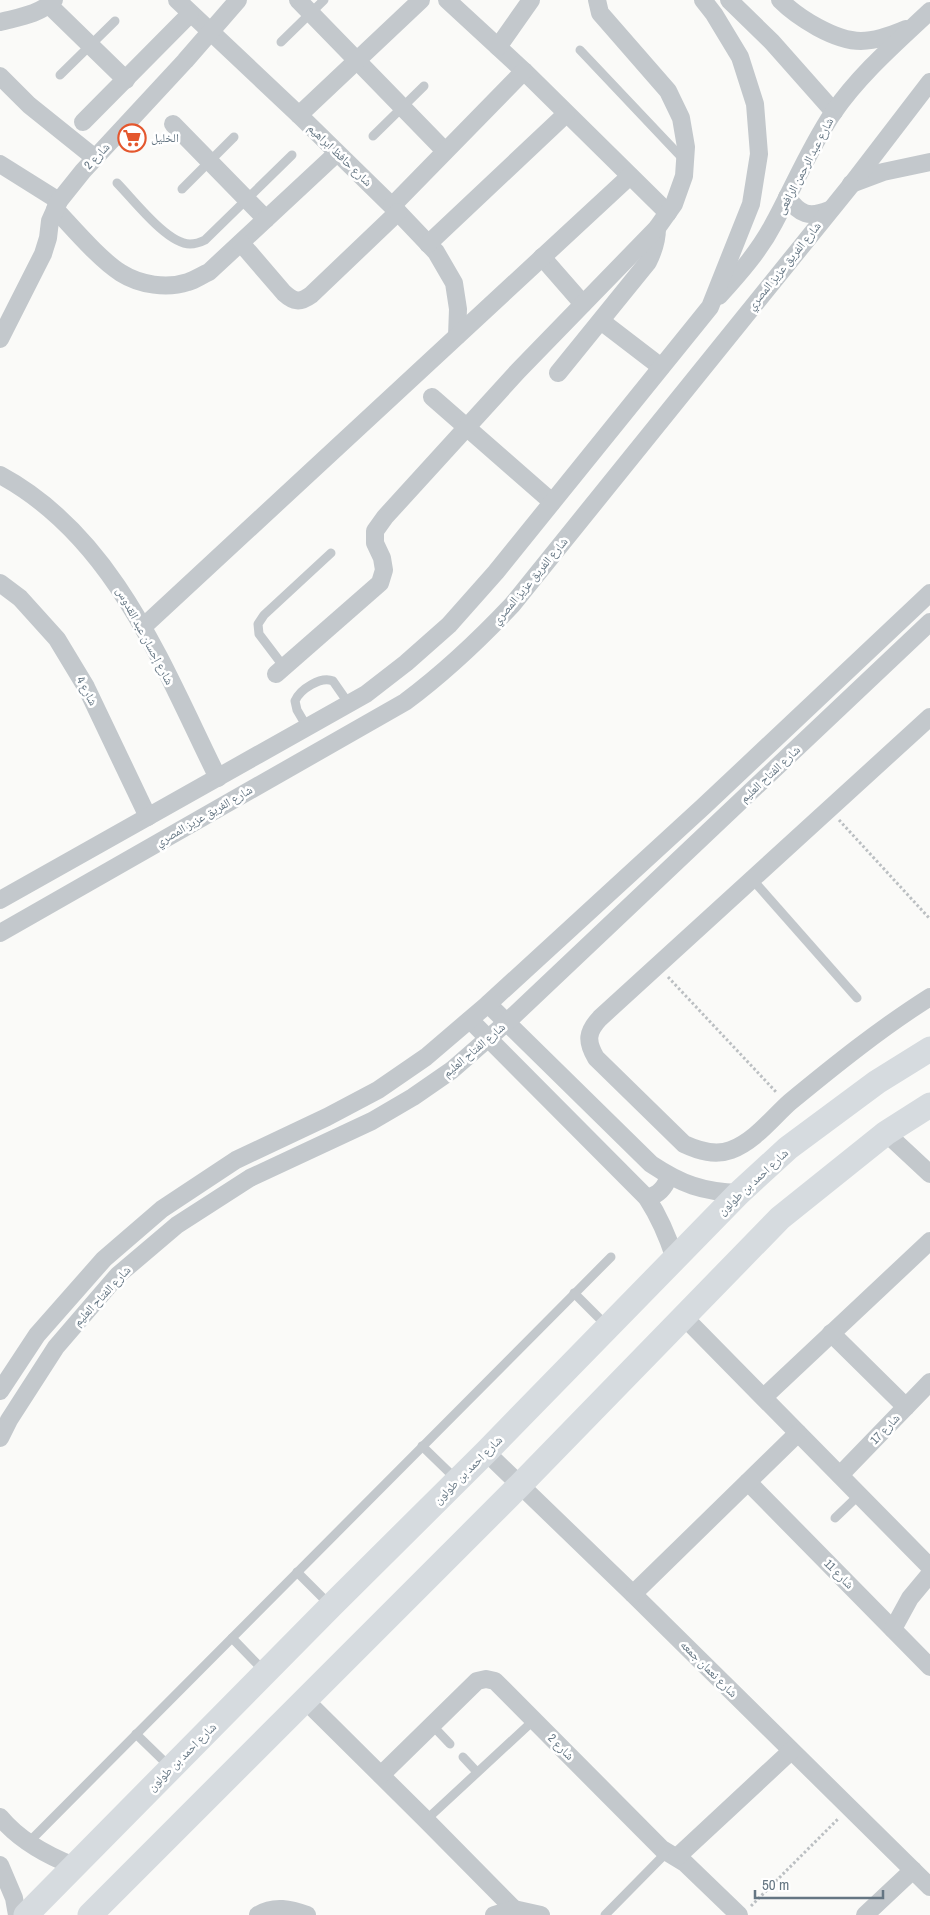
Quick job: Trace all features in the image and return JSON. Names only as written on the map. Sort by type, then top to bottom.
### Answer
[{"type":"street","name":"شارع حافظ ابراهيم","points":[[177,0],[299,115],[436,252],[454,283],[458,309],[457,336]]},
{"type":"street","name":"شارع 2","points":[[0,339],[6,314],[43,254],[48,238],[50,220],[57,205],[95,158],[238,0]]},
{"type":"street","points":[[298,0],[446,151]]},
{"type":"street","points":[[299,115],[421,0]]},
{"type":"street","points":[[447,0],[466,7],[498,47],[668,213]]},
{"type":"street","points":[[498,47],[532,0]]},
{"type":"street","points":[[280,671],[380,583],[384,570],[382,558],[374,543],[375,531],[385,516],[583,304],[657,228],[674,204],[684,176],[686,146],[681,118],[668,91],[600,13],[597,0]]},
{"type":"street","name":"شارع الفريق عزيز المصري","points":[[0,900],[349,704],[366,694],[406,663],[449,625],[496,572],[710,306],[751,204],[759,154],[755,104],[740,57],[714,14],[703,0]]},
{"type":"street","points":[[729,0],[772,42],[834,112]]},
{"type":"street","points":[[780,0],[818,27],[839,37],[861,41],[884,38],[913,26]]},
{"type":"street","points":[[0,22],[30,15],[51,2],[90,45],[126,80]]},
{"type":"street","name":"شارع عبد الرحمن الرافعى","points":[[710,306],[757,250],[773,225],[808,154],[834,112],[870,67],[930,11]]},
{"type":"street","points":[[84,122],[190,14]]},
{"type":"street","points":[[241,243],[284,293],[292,300],[302,301],[311,295],[395,209],[446,151],[524,71]]},
{"type":"street","points":[[0,76],[29,105],[95,158]]},
{"type":"street","name":"شارع الفريق عزيز المصري","points":[[0,933],[405,702],[478,641],[512,605],[928,88]]},
{"type":"street","points":[[428,244],[566,114]]},
{"type":"street","points":[[173,124],[266,219]]},
{"type":"street","points":[[0,164],[57,205],[121,273],[142,283],[165,286],[188,282],[209,272],[337,153]]},
{"type":"street","points":[[851,185],[883,172],[930,162]]},
{"type":"street","points":[[143,628],[630,176]]},
{"type":"street","points":[[787,197],[794,208],[805,214],[817,214],[829,210]]},
{"type":"street","points":[[558,373],[648,262],[655,246],[657,228]]},
{"type":"street","points":[[542,257],[583,304]]},
{"type":"street","points":[[601,321],[661,367]]},
{"type":"street","points":[[432,397],[552,502]]},
{"type":"street","name":"شارع إحسان عبد القدوس","points":[[0,475],[49,510],[85,543],[115,582],[143,628],[218,778]]},
{"type":"street","name":"شارع 4","points":[[0,583],[20,598],[62,647],[86,687],[148,817]]},
{"type":"street","name":"شارع الفتاح العليم","points":[[0,1391],[37,1335],[104,1259],[162,1209],[236,1160],[378,1090],[426,1058],[488,1004],[704,806],[930,593]]},
{"type":"street","name":"شارع الفتاح العليم","points":[[0,1438],[9,1420],[56,1347],[118,1275],[178,1225],[250,1178],[372,1122],[452,1070],[506,1022],[930,622]]},
{"type":"street","points":[[925,724],[828,809],[592,1026],[589,1037],[590,1048],[596,1058],[684,1144],[699,1151],[714,1153],[730,1150],[745,1143],[787,1105],[850,1053],[930,997]]},
{"type":"street","points":[[488,1004],[651,1164],[669,1176],[699,1188],[715,1192],[739,1193]]},
{"type":"street","points":[[470,1020],[647,1198],[660,1217],[669,1238],[674,1259]]},
{"type":"street","name":"شارع احمد بن طولون","points":[[26,1915],[486,1452],[739,1193],[788,1148],[877,1082],[930,1049]]},
{"type":"street","points":[[537,1087],[537,1067],[547,1062]]},
{"type":"street","points":[[90,1915],[520,1485],[780,1218],[886,1132],[930,1105]]},
{"type":"street","points":[[886,1132],[930,1174]]},
{"type":"street","points":[[647,1198],[661,1191],[669,1176]]},
{"type":"street","points":[[764,1397],[930,1241]]},
{"type":"street","points":[[104,1259],[118,1275]]},
{"type":"street","points":[[684,1317],[930,1567]]},
{"type":"street","points":[[832,1333],[906,1407]]},
{"type":"street","name":"شارع 17","points":[[840,1475],[930,1382]]},
{"type":"street","points":[[633,1594],[798,1433]]},
{"type":"street","name":"شارع نعمان جمعه","points":[[486,1452],[633,1594],[849,1808],[923,1875]]},
{"type":"street","name":"شارع 11","points":[[748,1482],[930,1667]]},
{"type":"street","points":[[893,1629],[910,1598],[930,1574]]},
{"type":"street","name":"شارع 2","points":[[381,1775],[476,1681],[486,1679],[495,1681],[672,1855],[744,1912]]},
{"type":"street","points":[[305,1700],[514,1909]]},
{"type":"street","points":[[672,1855],[791,1750]]},
{"type":"street","points":[[0,1817],[28,1843],[52,1858],[74,1866]]},
{"type":"street","points":[[0,1865],[14,1898],[18,1915]]},
{"type":"street","points":[[865,1915],[923,1875]]},
{"type":"street","points":[[258,1915],[266,1910],[291,1908],[307,1915]]},
{"type":"street","points":[[494,1915],[514,1909],[541,1915]]},
{"type":"lane","points":[[280,42],[324,0]]},
{"type":"lane","points":[[60,75],[115,20]]},
{"type":"lane","points":[[580,50],[685,161]]},
{"type":"lane","points":[[373,136],[424,86]]},
{"type":"lane","points":[[182,189],[234,137]]},
{"type":"lane","points":[[117,183],[166,234],[178,241],[191,244],[205,240],[292,155]]},
{"type":"lane","points":[[280,671],[259,634],[258,624],[264,615],[331,553]]},
{"type":"lane","points":[[307,727],[297,710],[295,701],[301,692],[318,681],[323,679],[333,681],[349,704]]},
{"type":"lane","points":[[752,879],[857,998]]},
{"type":"lane","points":[[28,1843],[611,1257]]},
{"type":"lane","points":[[574,1293],[608,1327]]},
{"type":"lane","points":[[422,1446],[457,1480]]},
{"type":"lane","points":[[835,1518],[859,1495]]},
{"type":"lane","points":[[297,1572],[331,1606]]},
{"type":"lane","points":[[232,1638],[266,1672]]},
{"type":"lane","points":[[426,1820],[534,1720]]},
{"type":"lane","points":[[432,1725],[450,1744]]},
{"type":"lane","points":[[136,1734],[171,1768]]},
{"type":"lane","points":[[463,1757],[477,1772]]},
{"type":"lane","points":[[605,1915],[672,1855]]},
{"type":"path","points":[[828,809],[930,919]]},
{"type":"path","points":[[657,966],[787,1105]]},
{"type":"path","points":[[744,1912],[849,1808]]},
{"type":"place","name":"الخليل","points":[[132,138]]}]
